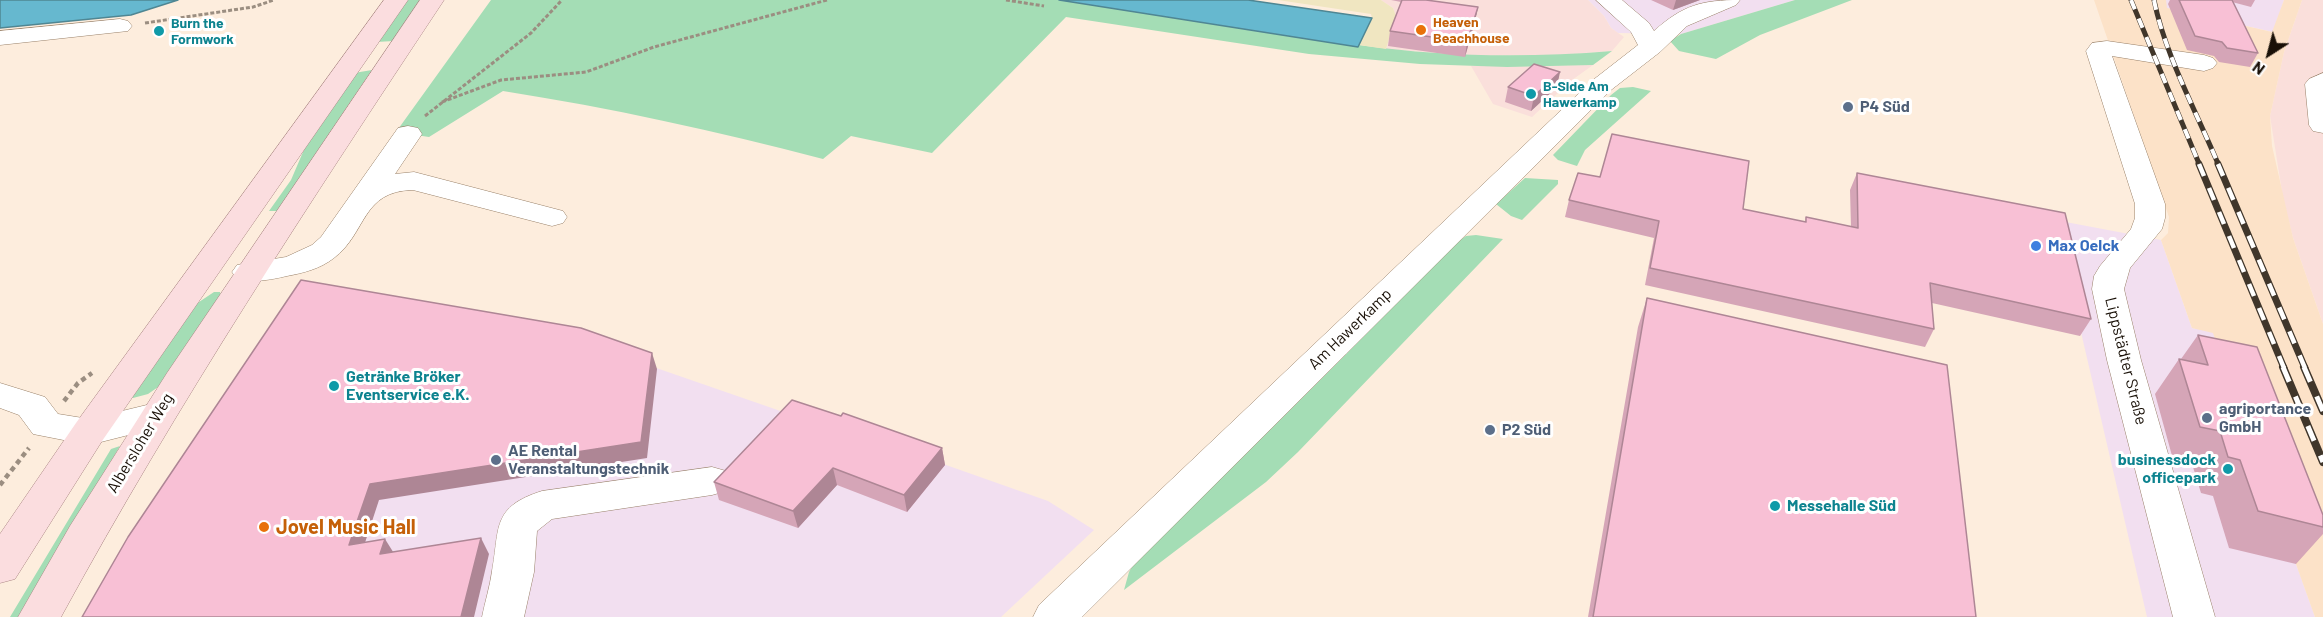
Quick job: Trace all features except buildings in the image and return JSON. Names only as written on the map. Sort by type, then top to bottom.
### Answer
[{"type":"main road","points":[[0,567],[89,432],[396,0]]},
{"type":"main road","name":"Albersloher Weg","points":[[39,617],[84,535],[155,416],[248,272],[432,0]]},
{"type":"main road","points":[[198,276],[248,272]]},
{"type":"street","points":[[1608,0],[1641,28],[1651,47]]},
{"type":"street","name":"Am Hawerkamp","points":[[1054,617],[1602,85],[1651,47],[1679,21],[1728,0]]},
{"type":"street","points":[[0,38],[120,26]]},
{"type":"street","name":"Lippstädter Straße","points":[[2194,617],[2124,360],[2108,289],[2108,279],[2114,268],[2150,226],[2152,216],[2150,204],[2098,51],[2101,48],[2107,48],[2204,63]]},
{"type":"street","points":[[2323,81],[2318,84],[2323,125]]},
{"type":"street","points":[[248,272],[304,263],[322,254],[408,134]]},
{"type":"street","points":[[367,194],[381,186],[414,181],[552,217]]},
{"type":"street","points":[[0,395],[32,406],[46,425],[89,432],[155,416]]},
{"type":"street","points":[[503,617],[513,572],[518,524],[542,506],[712,481]]},
{"type":"path","points":[[120,26],[253,7],[274,0]]},
{"type":"path","points":[[408,134],[442,102],[531,33],[562,0]]},
{"type":"path","points":[[442,102],[501,80],[586,72],[654,47],[827,0]]},
{"type":"path","points":[[1006,0],[1044,6]]},
{"type":"path","points":[[0,485],[46,425]]},
{"type":"shaded area","points":[[1381,0],[1588,0],[1604,16],[1611,28],[1624,37],[1612,51],[1560,55],[1470,56],[1386,49],[1396,16],[1393,8]]},
{"type":"shaded area","points":[[1588,0],[1795,0],[1681,34],[1618,33],[1611,28],[1604,16]]},
{"type":"shaded area","points":[[2094,0],[2166,0],[2167,8],[2272,32],[2284,0],[2302,0],[2284,52],[2270,116],[2272,146],[2293,238],[2323,324],[2323,617],[2315,617],[2213,333],[2192,328],[2161,240],[2168,233],[2169,217]]},
{"type":"shaded area","points":[[2166,0],[2284,0],[2273,32],[2166,8]]},
{"type":"shaded area","points":[[2302,0],[2323,0],[2323,324],[2293,238],[2283,198],[2270,116],[2284,52]]},
{"type":"shaded area","points":[[1593,65],[1572,80],[1532,117],[1493,104],[1471,66]]},
{"type":"shaded area","points":[[2055,220],[2161,240],[2192,328],[2213,332],[2315,617],[2147,617]]},
{"type":"shaded area","points":[[587,344],[844,433],[847,430],[1048,501],[1094,530],[1001,617],[105,617]]},
{"type":"green space","points":[[407,0],[422,0],[394,41],[376,42]]},
{"type":"green space","points":[[491,0],[1059,0],[1358,47],[1359,45],[1422,52],[1486,55],[1549,55],[1612,51],[1593,65],[1507,67],[1420,64],[1309,54],[1066,17],[932,153],[851,136],[823,159],[664,121],[503,91],[429,137],[396,132]]},
{"type":"green space","points":[[1795,0],[1852,0],[1760,35],[1716,59],[1679,51],[1670,41],[1681,34]]},
{"type":"green space","points":[[372,70],[277,211],[269,211],[291,180],[309,138],[354,73]]},
{"type":"green space","points":[[1633,87],[1651,91],[1585,150],[1577,166],[1558,160],[1553,155],[1611,95],[1620,88]]},
{"type":"green space","points":[[1525,178],[1558,180],[1558,184],[1522,220],[1511,216],[1496,204]]},
{"type":"green space","points":[[1476,235],[1503,239],[1298,452],[1266,482],[1124,590],[1129,572],[1136,560],[1457,242],[1466,236]]},
{"type":"green space","points":[[214,292],[220,292],[221,295],[161,385],[148,394],[133,398],[131,396],[193,306]]},
{"type":"green space","points":[[120,446],[21,617],[10,617],[111,449]]},
{"type":"sand","points":[[1278,0],[1381,0],[1393,8],[1396,16],[1386,49],[1359,45],[1372,18],[1371,14]]},
{"type":"water","points":[[0,0],[178,0],[131,15],[0,28]]},
{"type":"water","points":[[1059,0],[1248,0],[1372,18],[1358,47]]},
{"type":"railway","points":[[2131,0],[2200,166]]},
{"type":"railway","points":[[2154,0],[2174,63],[2219,166]]},
{"type":"railway","points":[[2199,164],[2284,368]]},
{"type":"railway","points":[[2218,164],[2305,368]]},
{"type":"railway","points":[[2283,367],[2323,462]]},
{"type":"railway","points":[[2304,367],[2323,411]]},
{"type":"place","name":"Heaven Beachhouse","points":[[1421,30]]},
{"type":"place","name":"Burn the Formwork","points":[[159,31]]},
{"type":"place","name":"B-Side Am Hawerkamp","points":[[1531,94]]},
{"type":"place","name":"P4 Süd","points":[[1848,107]]},
{"type":"place","name":"Max Oelck","points":[[2036,246]]},
{"type":"place","name":"Getränke Bröker Eventservice e.K.","points":[[334,386]]},
{"type":"place","name":"agriportance GmbH","points":[[2207,418]]},
{"type":"place","name":"P2 Süd","points":[[1490,430]]},
{"type":"place","name":"AE Rental Veranstaltungstechnik","points":[[496,460]]},
{"type":"place","name":"businessdock officepark","points":[[2228,469]]},
{"type":"place","name":"Messehalle Süd","points":[[1775,506]]},
{"type":"place","name":"Jovel Music Hall","points":[[264,527]]}]
